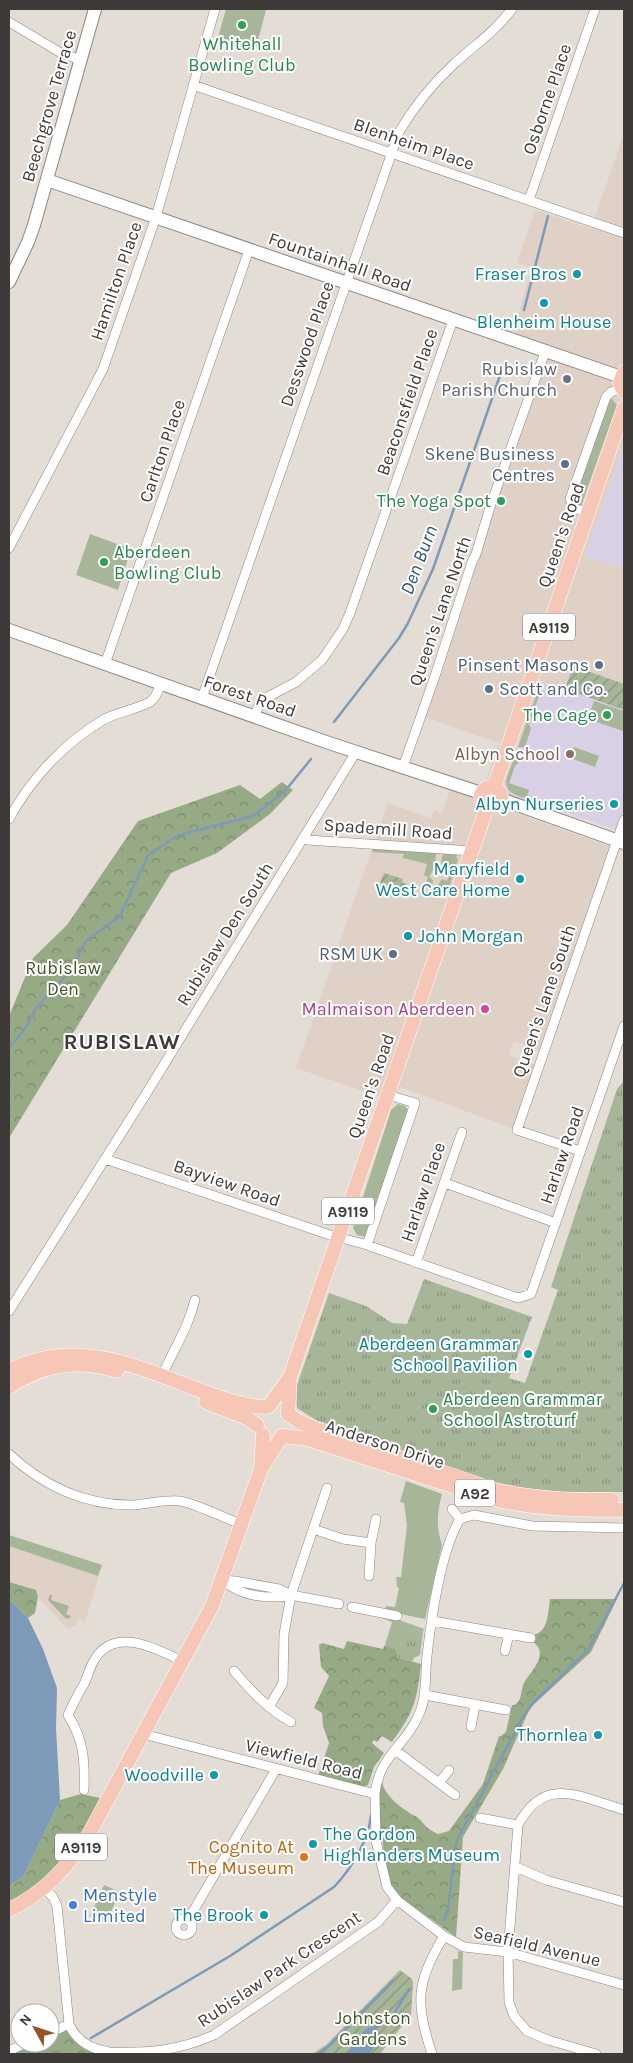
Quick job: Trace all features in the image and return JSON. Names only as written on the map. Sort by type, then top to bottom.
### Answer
[{"type":"main road","name":"Queen's Road","points":[[497,793],[624,408]]},
{"type":"main road","points":[[487,787],[497,793],[496,806],[487,807],[481,801],[481,793],[487,787]]},
{"type":"main road","name":"Queen's Road","points":[[288,1414],[290,1378],[487,807]]},
{"type":"main road","name":"A92","points":[[11,1368],[51,1357],[87,1355],[116,1361],[238,1404],[282,1408],[288,1414]]},
{"type":"main road","name":"A92","points":[[9,1386],[39,1370],[55,1366],[78,1364],[100,1367],[190,1396],[248,1418],[260,1430],[272,1438],[282,1436]]},
{"type":"main road","name":"Queen's Road","points":[[267,1406],[290,1378]]},
{"type":"main road","points":[[260,1430],[258,1415],[267,1406]]},
{"type":"main road","points":[[282,1436],[288,1428],[288,1414]]},
{"type":"main road","name":"Anderson Drive","points":[[288,1414],[310,1426],[495,1490],[561,1500],[624,1500]]},
{"type":"main road","name":"A9119","points":[[260,1430],[261,1469]]},
{"type":"main road","name":"Anderson Drive","points":[[282,1436],[308,1439],[476,1494],[517,1505],[558,1510],[624,1510]]},
{"type":"main road","name":"A9119","points":[[14,1908],[45,1889],[61,1873],[84,1842],[208,1613],[222,1580],[261,1469],[282,1436]]},
{"type":"street","name":"Beechgrove Terrace","points":[[9,282],[28,242],[95,9]]},
{"type":"street","name":"Hamilton Place","points":[[9,548],[103,369],[156,218],[215,9]]},
{"type":"street","name":"Desswood Place","points":[[202,698],[399,132],[412,110],[433,84],[492,33],[512,9]]},
{"type":"street","name":"Osborne Place","points":[[529,200],[595,9]]},
{"type":"street","points":[[9,22],[61,53],[80,60]]},
{"type":"street","name":"Blenheim Place","points":[[193,85],[624,233]]},
{"type":"street","name":"Fountainhall Road","points":[[47,180],[545,352],[623,382]]},
{"type":"street","name":"Carlton Place","points":[[105,664],[249,250]]},
{"type":"street","name":"Beaconsfield Place","points":[[254,716],[262,700],[296,682],[322,660],[343,630],[453,320]]},
{"type":"street","name":"Queen's Lane North","points":[[403,767],[488,520],[490,507],[545,352]]},
{"type":"street","points":[[588,513],[574,508],[570,499],[606,397],[623,382]]},
{"type":"street","name":"Forest Road","points":[[9,630],[356,752],[481,793]]},
{"type":"street","points":[[9,819],[18,802],[40,774],[67,746],[104,719],[150,702],[155,698],[161,684]]},
{"type":"street","name":"Rubislaw Den South","points":[[9,1311],[356,752]]},
{"type":"street","points":[[497,793],[621,842]]},
{"type":"street","name":"Queen's Lane South","points":[[580,1151],[517,1130],[621,842],[624,820]]},
{"type":"street","name":"Spademill Road","points":[[303,838],[308,840],[472,851]]},
{"type":"street","name":"Harlaw Road","points":[[531,1294],[624,1026]]},
{"type":"street","points":[[367,1245],[415,1103],[388,1094]]},
{"type":"street","name":"Harlaw Place","points":[[416,1263],[462,1132]]},
{"type":"street","name":"Bayview Road","points":[[104,1159],[367,1245],[518,1298],[531,1294]]},
{"type":"street","points":[[444,1183],[556,1223]]},
{"type":"street","points":[[162,1376],[171,1354],[185,1333],[195,1300]]},
{"type":"street","points":[[9,1454],[38,1478],[70,1494],[100,1502],[132,1505],[180,1501],[241,1524]]},
{"type":"street","points":[[269,1707],[283,1682],[284,1634],[291,1595],[327,1488]]},
{"type":"street","points":[[452,1509],[460,1519]]},
{"type":"street","points":[[375,1794],[381,1768],[420,1712],[424,1695],[432,1621],[447,1551],[454,1529],[460,1519],[474,1515],[532,1526],[624,1528]]},
{"type":"street","points":[[369,1576],[371,1543],[376,1520]]},
{"type":"street","points":[[313,1529],[342,1539],[371,1543]]},
{"type":"street","points":[[222,1580],[232,1589],[250,1594],[277,1598],[291,1595],[339,1604]]},
{"type":"street","points":[[352,1607],[397,1616]]},
{"type":"street","points":[[432,1621],[531,1638]]},
{"type":"street","points":[[505,1651],[509,1634]]},
{"type":"street","points":[[84,1790],[84,1755],[78,1730],[68,1715],[95,1658],[104,1649],[117,1643],[130,1641],[144,1644],[182,1661]]},
{"type":"street","points":[[234,1671],[255,1695],[291,1722]]},
{"type":"street","points":[[424,1695],[506,1710]]},
{"type":"street","points":[[471,1727],[475,1704]]},
{"type":"street","name":"Viewfield Road","points":[[143,1734],[375,1794],[376,1841],[387,1887],[397,1900],[444,1936]]},
{"type":"street","points":[[395,1750],[455,1795]]},
{"type":"street","points":[[188,1920],[276,1769]]},
{"type":"street","points":[[439,1783],[449,1770]]},
{"type":"street","points":[[596,2054],[548,2040],[527,2031],[514,2016],[509,2002],[508,1952],[518,1825],[525,1811],[540,1798],[565,1792],[624,1810]]},
{"type":"street","points":[[480,1818],[518,1825]]},
{"type":"street","points":[[516,1867],[546,1880],[624,1902]]},
{"type":"street","points":[[45,1889],[53,1897],[57,1906],[69,2024],[73,2034],[81,2041],[98,2050],[109,2053]]},
{"type":"street","name":"Rubislaw Park Crescent","points":[[109,2053],[165,2051],[194,2044],[214,2035],[378,1922],[397,1900]]},
{"type":"street","points":[[432,2054],[420,2002],[421,1989],[423,1977],[444,1936]]},
{"type":"street","name":"Seafield Avenue","points":[[444,1936],[464,1946],[508,1952],[624,1984]]},
{"type":"street","points":[[60,2028],[69,2024]]},
{"type":"shaded area","points":[[624,133],[624,445],[585,556],[624,569],[624,710],[541,681],[506,784],[512,795],[507,810],[611,847],[541,1051],[514,1041],[509,1055],[520,1059],[519,1064],[527,1066],[529,1063],[536,1065],[514,1129],[400,1087],[395,1102],[296,1068],[388,803],[431,818],[434,810],[442,813],[452,784],[475,791],[487,778],[499,743],[424,717],[491,519],[492,507],[550,349],[516,337],[517,319],[531,267],[517,263],[535,210],[591,229]]},
{"type":"shaded area","points":[[624,445],[624,569],[585,556]]},
{"type":"shaded area","name":"Albyn School","points":[[541,681],[624,710],[624,808],[617,830],[512,795],[507,789],[506,784]]},
{"type":"shaded area","points":[[9,1535],[102,1565],[85,1622],[78,1619],[76,1625],[67,1628],[38,1597],[36,1590],[9,1582]]},
{"type":"green space","name":"Whitehall Bowling Club","points":[[226,9],[266,10],[255,52],[217,41]]},
{"type":"green space","points":[[611,398],[617,405],[581,506],[575,502],[575,497]]},
{"type":"green space","name":"Aberdeen Bowling Club","points":[[90,534],[131,549],[118,590],[76,575]]},
{"type":"green space","points":[[573,666],[624,684],[624,710],[565,689]]},
{"type":"green space","points":[[539,688],[541,690],[529,725],[531,728],[525,747],[518,747]]},
{"type":"green space","name":"The Cage","points":[[594,701],[624,711],[623,731],[588,719]]},
{"type":"green space","points":[[574,747],[599,756],[595,767],[570,758]]},
{"type":"green space","points":[[515,756],[519,762],[515,766],[509,783],[529,790],[526,799],[507,787],[507,778]]},
{"type":"green space","name":"Rubislaw Den","points":[[282,782],[293,790],[270,814],[217,853],[171,873],[9,1138],[9,1016],[33,958],[67,925],[138,821],[240,785],[260,799]]},
{"type":"green space","points":[[373,849],[436,854],[435,866],[429,877],[433,880],[432,885],[437,886],[442,879],[447,881],[449,876],[444,874],[445,871],[442,865],[444,853],[457,855],[458,859],[447,894],[425,886],[428,877],[424,875],[427,864],[403,858],[404,854],[372,852]]},
{"type":"green space","points":[[384,873],[403,879],[402,882],[406,884],[404,891],[380,883]]},
{"type":"green space","points":[[624,1081],[624,1492],[562,1492],[523,1488],[485,1480],[316,1420],[297,1408],[296,1388],[329,1293],[366,1306],[392,1323],[407,1324],[424,1279],[532,1317],[509,1378],[525,1383],[558,1290],[551,1287],[617,1089]]},
{"type":"green space","points":[[398,1104],[405,1106],[409,1112],[366,1237],[357,1235],[353,1228],[391,1110]]},
{"type":"green space","points":[[406,1481],[442,1494],[438,1520],[442,1545],[425,1619],[385,1611],[386,1606],[395,1607],[399,1588],[397,1587],[396,1577],[401,1577],[407,1525],[404,1503],[400,1502]]},
{"type":"green space","points":[[9,1535],[102,1565],[98,1576],[9,1546]]},
{"type":"green space","points":[[9,1582],[36,1590],[38,1597],[35,1613],[28,1618],[12,1602],[9,1602]]},
{"type":"green space","points":[[50,1595],[52,1595],[51,1600],[69,1606],[66,1614],[71,1616],[69,1619],[65,1618],[48,1600]]},
{"type":"green space","points":[[550,1599],[617,1599],[591,1652],[530,1708],[503,1769],[463,1837],[456,1937],[397,1895],[387,1880],[377,1793],[382,1778],[384,1788],[390,1797],[409,1813],[438,1834],[449,1831],[483,1784],[499,1736],[506,1732],[512,1705],[515,1705],[519,1700],[524,1683],[538,1662],[540,1652],[533,1642],[534,1635],[539,1633],[545,1625]]},
{"type":"green space","points":[[383,1614],[424,1629],[423,1632],[415,1629],[396,1649],[385,1645],[392,1622],[382,1618]]},
{"type":"green space","points":[[415,1629],[423,1632],[420,1655],[414,1658],[412,1662],[396,1657],[396,1649]]},
{"type":"green space","points":[[347,1641],[383,1649],[385,1645],[396,1649],[396,1657],[421,1664],[418,1688],[410,1714],[392,1742],[382,1736],[377,1742],[374,1740],[372,1743],[384,1753],[374,1767],[368,1785],[359,1788],[317,1779],[329,1743],[323,1726],[322,1713],[314,1708],[329,1676],[321,1667],[319,1645],[322,1643],[344,1649]]},
{"type":"green space","points":[[81,1794],[100,1798],[68,1855],[45,1880],[9,1904],[9,1886],[23,1877],[60,1800]]},
{"type":"green space","points":[[104,1885],[120,1892],[106,1923],[90,1916]]},
{"type":"green space","points":[[458,1951],[463,1952],[462,1989],[452,1991],[453,1959],[458,1959]]},
{"type":"green space","name":"Johnston Gardens","points":[[400,1970],[412,1979],[413,1982],[411,2015],[380,2054],[312,2054],[326,2045]]},
{"type":"green space","points":[[69,2024],[73,2034],[109,2054],[9,2054],[60,2053],[60,2028]]},
{"type":"water","points":[[9,1602],[12,1602],[28,1618],[43,1649],[57,1688],[56,1728],[60,1800],[23,1877],[9,1886]]},
{"type":"water","points":[[380,2024],[373,2037],[374,2048],[369,2054],[340,2054],[347,2053],[365,2029]]},
{"type":"waterway","name":"Den Burn","points":[[524,310],[548,216]]},
{"type":"waterway","name":"Den Burn","points":[[334,722],[399,638],[408,623],[433,569],[505,361]]},
{"type":"waterway","name":"Den Burn","points":[[9,1048],[24,1030],[37,1007],[71,970],[86,941],[120,916],[148,855],[179,835],[253,816],[285,791],[311,759]]},
{"type":"waterway","points":[[444,1920],[448,1910],[455,1848],[458,1838],[523,1717],[533,1703],[588,1650],[624,1583]]},
{"type":"waterway","points":[[91,2038],[230,1956],[334,1887],[358,1854],[371,1816]]},
{"type":"waterway","points":[[318,2054],[329,2046],[393,1981]]},
{"type":"waterway","points":[[380,2026],[392,2017],[409,1989]]},
{"type":"place","name":"Whitehall Bowling Club","points":[[242,25]]},
{"type":"place","name":"Fraser Bros","points":[[577,274]]},
{"type":"place","name":"Blenheim House","points":[[544,303]]},
{"type":"place","name":"Rubislaw Parish Church","points":[[567,379]]},
{"type":"place","name":"Skene Business Centres","points":[[565,464]]},
{"type":"place","name":"The Yoga Spot","points":[[501,501]]},
{"type":"place","name":"Aberdeen Bowling Club","points":[[104,562]]},
{"type":"place","name":"Pinsent Masons","points":[[599,665]]},
{"type":"place","name":"Scott and Co.","points":[[489,689]]},
{"type":"place","name":"The Cage","points":[[607,715]]},
{"type":"place","name":"Albyn School","points":[[570,754]]},
{"type":"place","name":"Albyn Nurseries","points":[[614,804]]},
{"type":"place","name":"Maryfield West Care Home","points":[[520,879]]},
{"type":"place","name":"John Morgan","points":[[408,936]]},
{"type":"place","name":"RSM UK","points":[[393,954]]},
{"type":"place","name":"Malmaison Aberdeen","points":[[485,1009]]},
{"type":"place","name":"Aberdeen Grammar School Pavilion","points":[[528,1354]]},
{"type":"place","name":"Aberdeen Grammar School Astroturf","points":[[433,1409]]},
{"type":"place","name":"Thornlea","points":[[598,1735]]},
{"type":"place","name":"Woodville","points":[[214,1775]]},
{"type":"place","name":"The Gordon Highlanders Museum","points":[[313,1844]]},
{"type":"place","name":"Cognito At The Museum","points":[[304,1857]]},
{"type":"place","name":"Menstyle Limited","points":[[73,1905]]},
{"type":"place","name":"The Brook","points":[[264,1915]]},
{"type":"district","name":"RUBISLAW","points":[[122,1042]]}]
